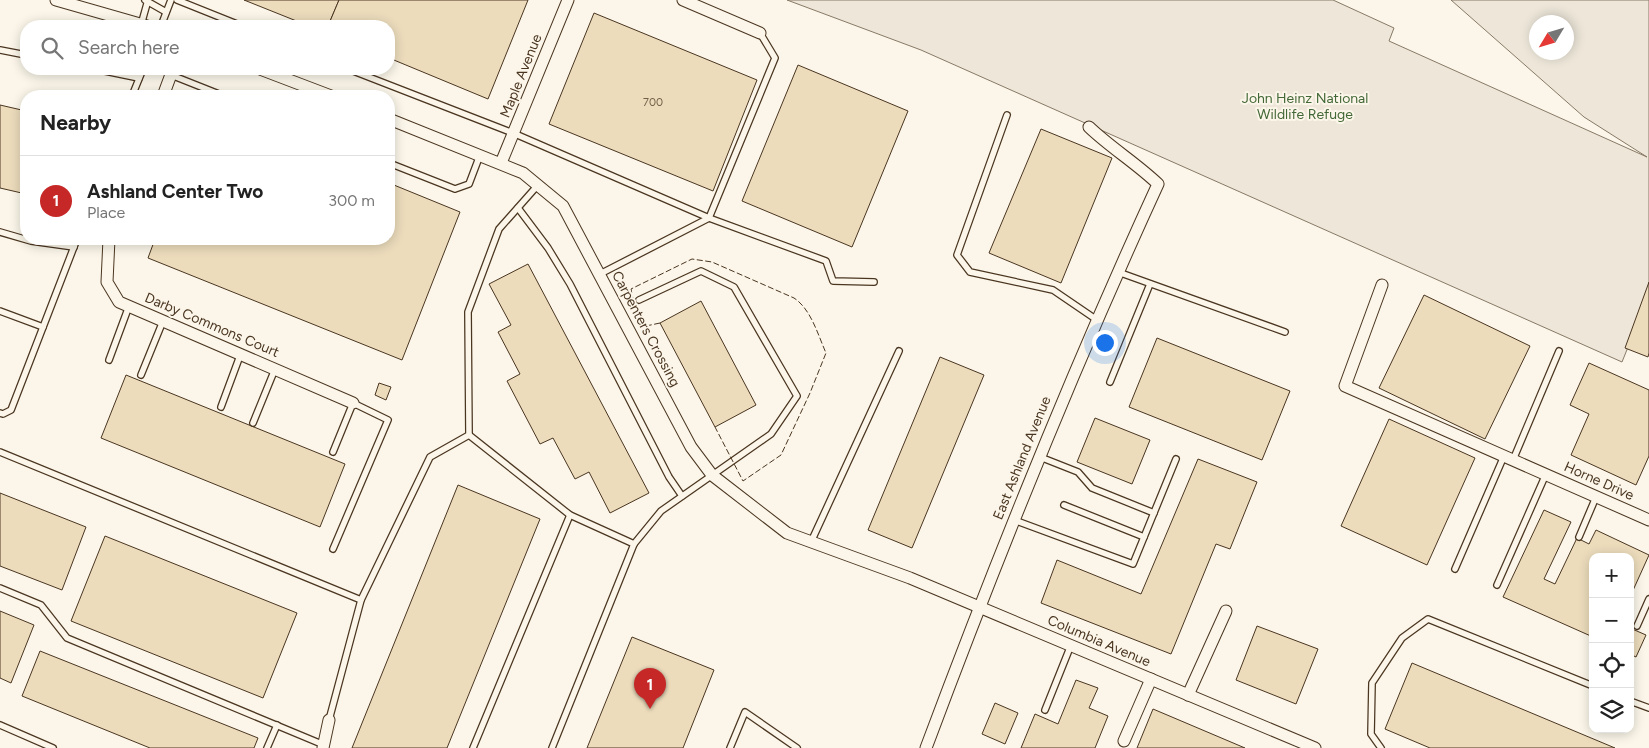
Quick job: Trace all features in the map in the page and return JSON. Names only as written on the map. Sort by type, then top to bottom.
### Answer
[{"type":"street","points":[[56,0],[126,20]]},
{"type":"street","name":"Maple Avenue","points":[[501,163],[568,0]]},
{"type":"street","points":[[683,0],[760,33]]},
{"type":"street","points":[[165,90],[171,75]]},
{"type":"street","points":[[276,75],[314,90]]},
{"type":"street","name":"Carpenters Crossing","points":[[395,121],[523,172],[563,206],[691,448],[712,475],[787,533],[871,563]]},
{"type":"street","name":"East Ashland Avenue","points":[[926,748],[978,608],[1040,457],[1059,405],[1158,184],[1140,167],[1111,148],[1089,127]]},
{"type":"street","name":"Darby Commons Court","points":[[109,245],[107,282],[119,302],[276,368],[353,404]]},
{"type":"street","name":"Horne Drive","points":[[1382,285],[1345,386],[1649,520]]},
{"type":"street","name":"Columbia Avenue","points":[[871,563],[1315,748]]},
{"type":"street","points":[[1188,695],[1226,611]]},
{"type":"street","points":[[1124,741],[1151,679]]},
{"type":"street","points":[[324,746],[329,720]]},
{"type":"lane","points":[[145,20],[147,0],[166,12]]},
{"type":"lane","points":[[163,20],[171,0]]},
{"type":"lane","points":[[177,0],[227,20]]},
{"type":"lane","points":[[600,274],[710,218],[775,58],[760,33]]},
{"type":"lane","points":[[0,50],[20,54]]},
{"type":"lane","points":[[124,75],[139,78]]},
{"type":"lane","points":[[134,90],[140,75]]},
{"type":"lane","points":[[178,75],[211,90]]},
{"type":"lane","points":[[363,75],[513,133],[710,218],[826,261],[833,281],[874,282]]},
{"type":"lane","points":[[1007,115],[957,256],[970,272],[1053,290],[1097,320]]},
{"type":"lane","points":[[395,164],[455,189],[469,184],[480,155]]},
{"type":"lane","points":[[469,435],[468,312],[499,229],[538,185]]},
{"type":"lane","points":[[518,208],[548,248],[570,284],[669,477],[682,496]]},
{"type":"lane","points":[[0,232],[20,238]]},
{"type":"lane","points":[[0,412],[3,414],[12,410],[74,247],[60,245]]},
{"type":"lane","points":[[552,748],[634,544],[661,511],[771,434],[797,396],[734,287],[701,271],[639,300]]},
{"type":"lane","points":[[1118,272],[1285,332]]},
{"type":"lane","points":[[1110,382],[1150,284]]},
{"type":"lane","points":[[109,360],[129,306]]},
{"type":"lane","points":[[0,311],[43,328]]},
{"type":"lane","points":[[141,375],[163,320]]},
{"type":"lane","points":[[811,542],[899,351]]},
{"type":"lane","points":[[1455,569],[1559,351]]},
{"type":"lane","points":[[221,408],[241,353]]},
{"type":"lane","points":[[253,423],[276,368]]},
{"type":"lane","points":[[333,549],[388,420],[353,404],[334,452]]},
{"type":"lane","points":[[469,435],[570,515],[634,544]]},
{"type":"lane","points":[[329,720],[361,600],[430,457],[469,435]]},
{"type":"lane","points":[[0,452],[361,600]]},
{"type":"lane","points":[[1040,457],[1078,472],[1092,488],[1154,513]]},
{"type":"lane","points":[[1014,520],[1133,564],[1176,459]]},
{"type":"lane","points":[[1497,585],[1541,472]]},
{"type":"lane","points":[[1579,537],[1596,497]]},
{"type":"lane","points":[[1064,505],[1144,537]]},
{"type":"lane","points":[[473,748],[570,515]]},
{"type":"lane","points":[[0,588],[40,605],[67,638],[324,746]]},
{"type":"lane","points":[[1637,626],[1649,599]]},
{"type":"lane","points":[[1381,748],[1370,734],[1372,683],[1402,638],[1428,619],[1589,684]]},
{"type":"lane","points":[[1045,710],[1070,645]]},
{"type":"lane","points":[[1634,702],[1649,708]]},
{"type":"lane","points":[[730,748],[745,712],[797,748]]},
{"type":"lane","points":[[0,725],[53,748]]},
{"type":"lane","points":[[267,748],[276,725]]},
{"type":"green space","name":"John Heinz National Wildlife Refuge","points":[[787,0],[1333,0],[1394,28],[1389,41],[1647,157],[1584,117],[1451,0],[1649,0],[1649,295],[1622,362],[921,50]]},
{"type":"building","points":[[244,0],[339,0],[331,20],[294,20]]},
{"type":"building","points":[[339,0],[528,0],[488,99],[395,60],[395,20],[331,20]]},
{"type":"building","points":[[594,13],[757,80],[713,191],[549,124]]},
{"type":"building","points":[[798,65],[908,111],[852,247],[742,201]]},
{"type":"building","points":[[0,105],[20,110],[20,193],[0,188]]},
{"type":"building","points":[[1041,129],[1112,158],[1061,283],[989,253]]},
{"type":"building","points":[[395,185],[460,212],[402,360],[148,258],[153,245],[395,245]]},
{"type":"building","points":[[528,264],[649,493],[610,513],[589,472],[575,479],[553,438],[540,444],[507,381],[520,374],[498,332],[511,325],[489,284]]},
{"type":"building","points":[[1649,282],[1649,353],[1648,357],[1625,348]]},
{"type":"building","points":[[1424,295],[1530,346],[1485,439],[1379,388]]},
{"type":"building","points":[[701,301],[756,405],[715,427],[660,323]]},
{"type":"building","points":[[1157,338],[1290,391],[1262,460],[1129,407]]},
{"type":"building","points":[[940,357],[984,375],[912,548],[868,530]]},
{"type":"building","points":[[1589,363],[1649,390],[1649,456],[1636,485],[1571,455],[1589,414],[1570,405]]},
{"type":"building","points":[[126,375],[345,464],[320,527],[101,438]]},
{"type":"building","points":[[379,383],[391,387],[386,400],[375,395]]},
{"type":"building","points":[[1095,418],[1150,440],[1132,484],[1077,462]]},
{"type":"building","points":[[1389,419],[1475,458],[1427,565],[1341,526]]},
{"type":"building","points":[[1198,459],[1257,482],[1230,549],[1216,544],[1171,654],[1041,603],[1057,560],[1141,594]]},
{"type":"building","points":[[458,485],[540,519],[447,748],[352,748]]},
{"type":"building","points":[[0,493],[86,527],[62,590],[0,566]]},
{"type":"building","points":[[1544,510],[1571,522],[1544,579],[1555,584],[1577,538],[1589,544],[1596,530],[1649,555],[1634,588],[1634,553],[1589,553],[1589,635],[1503,597]]},
{"type":"building","points":[[105,536],[297,613],[263,698],[71,621]]},
{"type":"building","points":[[0,611],[34,625],[11,683],[0,678]]},
{"type":"building","points":[[1257,626],[1318,649],[1296,704],[1236,680]]},
{"type":"building","points":[[1634,630],[1646,635],[1636,657],[1634,656]]},
{"type":"building","points":[[632,637],[714,670],[683,748],[587,748]]},
{"type":"building","points":[[40,651],[258,738],[254,748],[150,748],[22,696]]},
{"type":"building","points":[[1412,663],[1615,748],[1430,748],[1385,729]]},
{"type":"building","points":[[1076,680],[1098,688],[1089,708],[1108,716],[1095,748],[1021,748],[1035,714],[1058,724]]},
{"type":"building","points":[[995,703],[1018,713],[1005,744],[982,734]]},
{"type":"building","points":[[1153,709],[1245,748],[1137,748]]},
{"type":"fence","points":[[660,323],[646,326],[634,304],[631,289],[692,259],[712,262],[794,298],[809,315],[826,353],[810,393],[781,455],[743,481],[715,427]]},
{"type":"place","name":"Ashland Center Two","points":[[650,709]]}]
